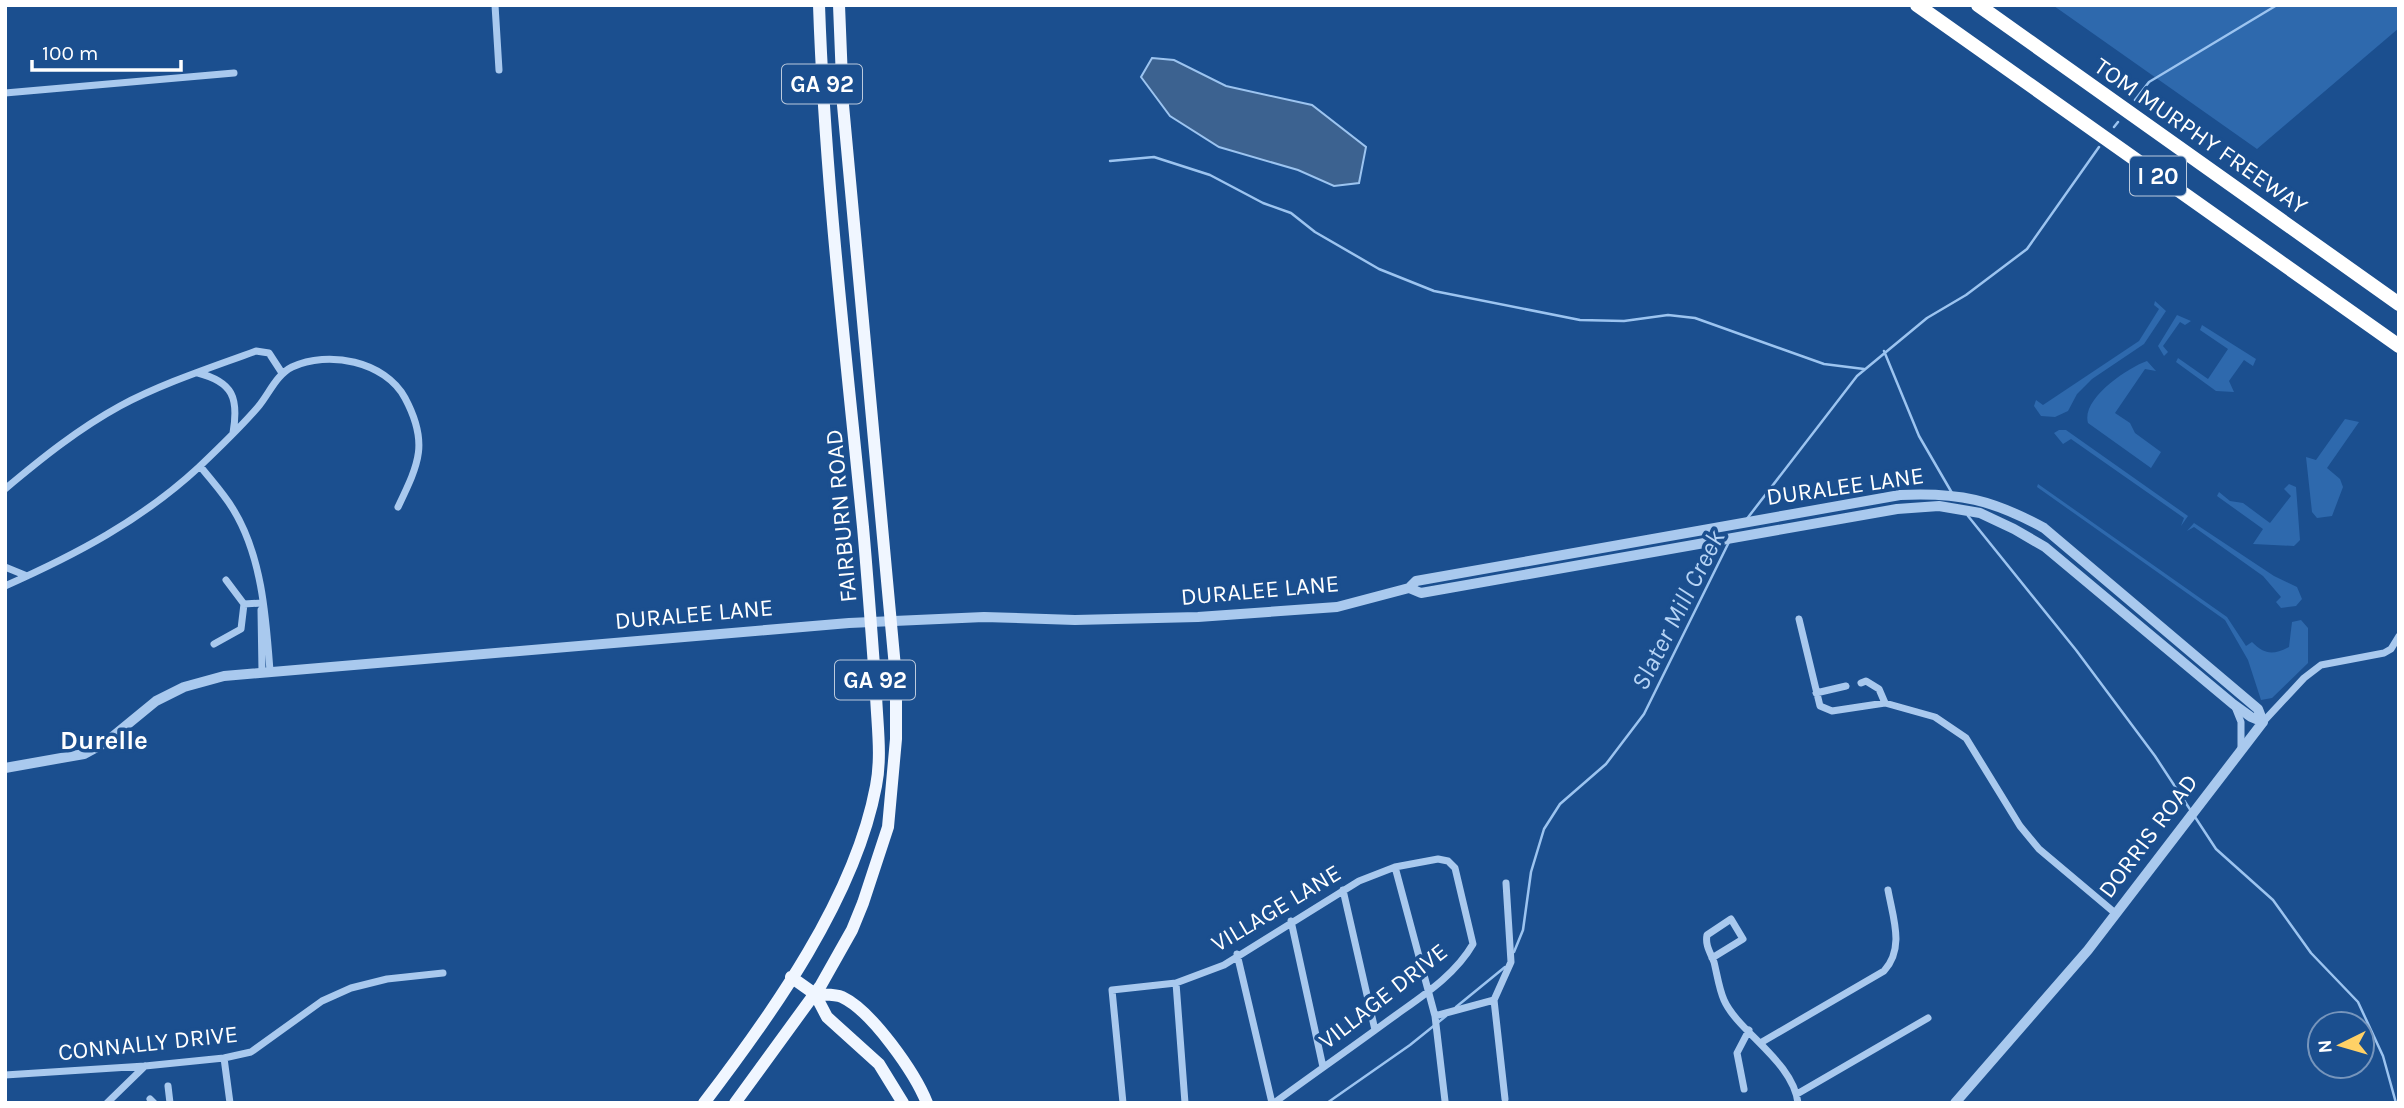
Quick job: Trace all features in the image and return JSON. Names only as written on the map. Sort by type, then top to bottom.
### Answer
[{"type":"highway","name":"I 20","points":[[1917,5],[2399,346]]},
{"type":"highway","name":"TOM MURPHY FREEWAY","points":[[1978,5],[2399,304]]},
{"type":"main road","name":"FAIRBURN ROAD","points":[[791,977],[839,891],[869,814],[877,784],[878,744],[871,622],[849,365],[828,191],[819,5]]},
{"type":"main road","name":"FAIRBURN ROAD","points":[[815,994],[852,930],[888,827],[897,718],[843,105],[839,5]]},
{"type":"main road","points":[[791,977],[815,994],[827,1017],[879,1064],[903,1103]]},
{"type":"main road","name":"GA 92","points":[[704,1103],[791,977]]},
{"type":"main road","points":[[815,994],[842,997],[865,1017],[907,1066],[927,1103]]},
{"type":"main road","name":"GA 92","points":[[735,1103],[815,994]]},
{"type":"street","points":[[495,5],[499,70]]},
{"type":"street","points":[[5,93],[234,73]]},
{"type":"street","points":[[5,489],[67,439],[108,413],[196,372],[256,351],[269,353],[282,373]]},
{"type":"street","points":[[5,586],[71,557],[112,533],[178,486],[259,406],[282,373],[318,359],[343,359],[376,371],[400,388],[418,422],[419,455],[415,471],[398,507]]},
{"type":"street","points":[[196,372],[216,378],[230,389],[237,411],[233,434]]},
{"type":"street","points":[[200,466],[233,509],[253,554],[262,603],[259,624],[266,671]]},
{"type":"street","name":"DURALEE LANE","points":[[5,768],[84,754],[106,742],[156,701],[184,687],[224,676],[871,622],[984,617],[1075,620],[1198,617],[1337,607],[1409,588],[1416,581],[1900,495],[1937,493],[1983,499],[2010,509],[2044,528],[2258,709],[2263,722]]},
{"type":"street","name":"DURALEE LANE","points":[[1409,588],[1421,593],[1896,509],[1939,506],[1994,518],[2045,547],[2233,704],[2251,718],[2263,722]]},
{"type":"street","points":[[5,567],[27,576]]},
{"type":"street","points":[[214,644],[240,629],[244,604],[226,580]]},
{"type":"street","points":[[244,604],[262,603]]},
{"type":"street","points":[[1799,619],[1820,706],[1832,711],[1885,703],[1935,717],[1966,738],[2020,826],[2039,849],[2115,913]]},
{"type":"street","name":"DORRIS ROAD","points":[[1955,1103],[2088,950],[2241,749],[2304,678],[2321,665],[2384,653],[2399,636]]},
{"type":"street","points":[[1861,683],[1866,681],[1879,689],[1885,703]]},
{"type":"street","points":[[1816,693],[1846,686]]},
{"type":"street","points":[[2233,704],[2241,722],[2241,749]]},
{"type":"street","name":"VILLAGE LANE","points":[[1123,1103],[1112,990],[1176,983],[1224,965],[1237,954],[1343,890],[1395,867],[1438,859],[1448,861]]},
{"type":"street","name":"VILLAGE DRIVE","points":[[1273,1103],[1457,967],[1473,944],[1455,868],[1448,861]]},
{"type":"street","points":[[1395,867],[1426,992],[1435,1016],[1445,1101]]},
{"type":"street","points":[[1505,1099],[1494,1000],[1511,962],[1506,883]]},
{"type":"street","points":[[1343,890],[1375,1030]]},
{"type":"street","points":[[1762,1042],[1884,971],[1892,962],[1896,935],[1888,890]]},
{"type":"street","points":[[1712,958],[1743,939],[1731,919],[1707,934],[1705,943],[1724,1002],[1762,1042],[1798,1098],[1928,1018]]},
{"type":"street","points":[[1291,922],[1323,1067]]},
{"type":"street","points":[[1237,954],[1273,1103]]},
{"type":"street","name":"CONNALLY DRIVE","points":[[5,1075],[145,1066],[224,1058],[250,1052],[322,1001],[351,988],[387,979],[443,973]]},
{"type":"street","points":[[1176,983],[1185,1103]]},
{"type":"street","points":[[1435,1016],[1494,1000]]},
{"type":"street","points":[[1744,1089],[1737,1054],[1749,1030]]},
{"type":"street","points":[[224,1058],[230,1103]]},
{"type":"street","points":[[107,1103],[145,1066]]},
{"type":"street","points":[[168,1086],[170,1103]]},
{"type":"shaded area","points":[[2399,5],[2399,28],[2257,149],[2054,6]]},
{"type":"shaded area","points":[[1152,58],[1174,60],[1226,86],[1312,105],[1366,147],[1359,183],[1334,186],[1298,170],[1219,147],[1170,116],[1141,77]]},
{"type":"shaded area","points":[[2155,301],[2166,311],[2144,344],[2092,379],[2077,394],[2068,411],[2055,417],[2041,416],[2034,406],[2036,400],[2043,405],[2139,341],[2159,309],[2154,305]]},
{"type":"shaded area","points":[[2177,315],[2191,321],[2185,325],[2180,322],[2163,346],[2168,352],[2164,356],[2158,346]]},
{"type":"shaded area","points":[[2202,325],[2256,359],[2253,366],[2244,360],[2229,381],[2234,392],[2216,391],[2176,362],[2178,358],[2208,379],[2228,349],[2200,330]]},
{"type":"shaded area","points":[[2147,361],[2156,371],[2145,369],[2115,413],[2130,423],[2135,433],[2161,452],[2151,468],[2088,423],[2091,404],[2098,395],[2128,370]]},
{"type":"shaded area","points":[[2345,419],[2359,422],[2327,468],[2340,479],[2343,487],[2332,516],[2317,518],[2312,512],[2306,457],[2316,460]]},
{"type":"shaded area","points":[[2066,430],[2188,516],[2181,526],[2184,518],[2071,439],[2063,444],[2054,433]]},
{"type":"shaded area","points":[[2038,484],[2227,617],[2246,646],[2252,642],[2269,652],[2289,647],[2292,622],[2301,620],[2308,628],[2308,663],[2272,698],[2261,700],[2248,660],[2225,620],[2037,487]]},
{"type":"shaded area","points":[[2289,484],[2296,487],[2300,540],[2294,546],[2253,544],[2263,529],[2217,496],[2219,492],[2230,501],[2243,503],[2270,523],[2291,496],[2284,489]]},
{"type":"shaded area","points":[[2194,523],[2274,576],[2297,587],[2302,599],[2296,606],[2281,608],[2276,602],[2281,597],[2263,576],[2194,527],[2187,531]]},
{"type":"waterway","name":"Slater Mill Creek","points":[[2135,100],[2149,82],[2277,5]]},
{"type":"waterway","name":"Slater Mill Creek","points":[[2114,127],[2118,122]]},
{"type":"waterway","name":"Slater Mill Creek","points":[[1746,520],[1857,376],[1927,318],[1966,295],[2027,249],[2099,147]]},
{"type":"waterway","points":[[1110,161],[1154,157],[1210,175],[1263,203],[1291,213],[1315,232],[1379,269],[1434,291],[1580,320],[1624,321],[1668,315],[1695,318],[1824,364],[1864,369]]},
{"type":"waterway","points":[[1884,351],[1919,436],[1952,493]]},
{"type":"waterway","points":[[1968,516],[2076,650],[2155,756],[2216,849],[2273,900],[2311,953],[2358,1002],[2383,1056],[2396,1103]]},
{"type":"waterway","name":"Slater Mill Creek","points":[[1514,952],[1523,930],[1531,872],[1544,829],[1560,804],[1606,764],[1644,714],[1729,542]]},
{"type":"waterway","name":"Slater Mill Creek","points":[[1456,1007],[1505,967]]},
{"type":"waterway","name":"Slater Mill Creek","points":[[1327,1103],[1410,1045],[1446,1016]]},
{"type":"district","name":"Durelle","points":[[104,740]]}]
